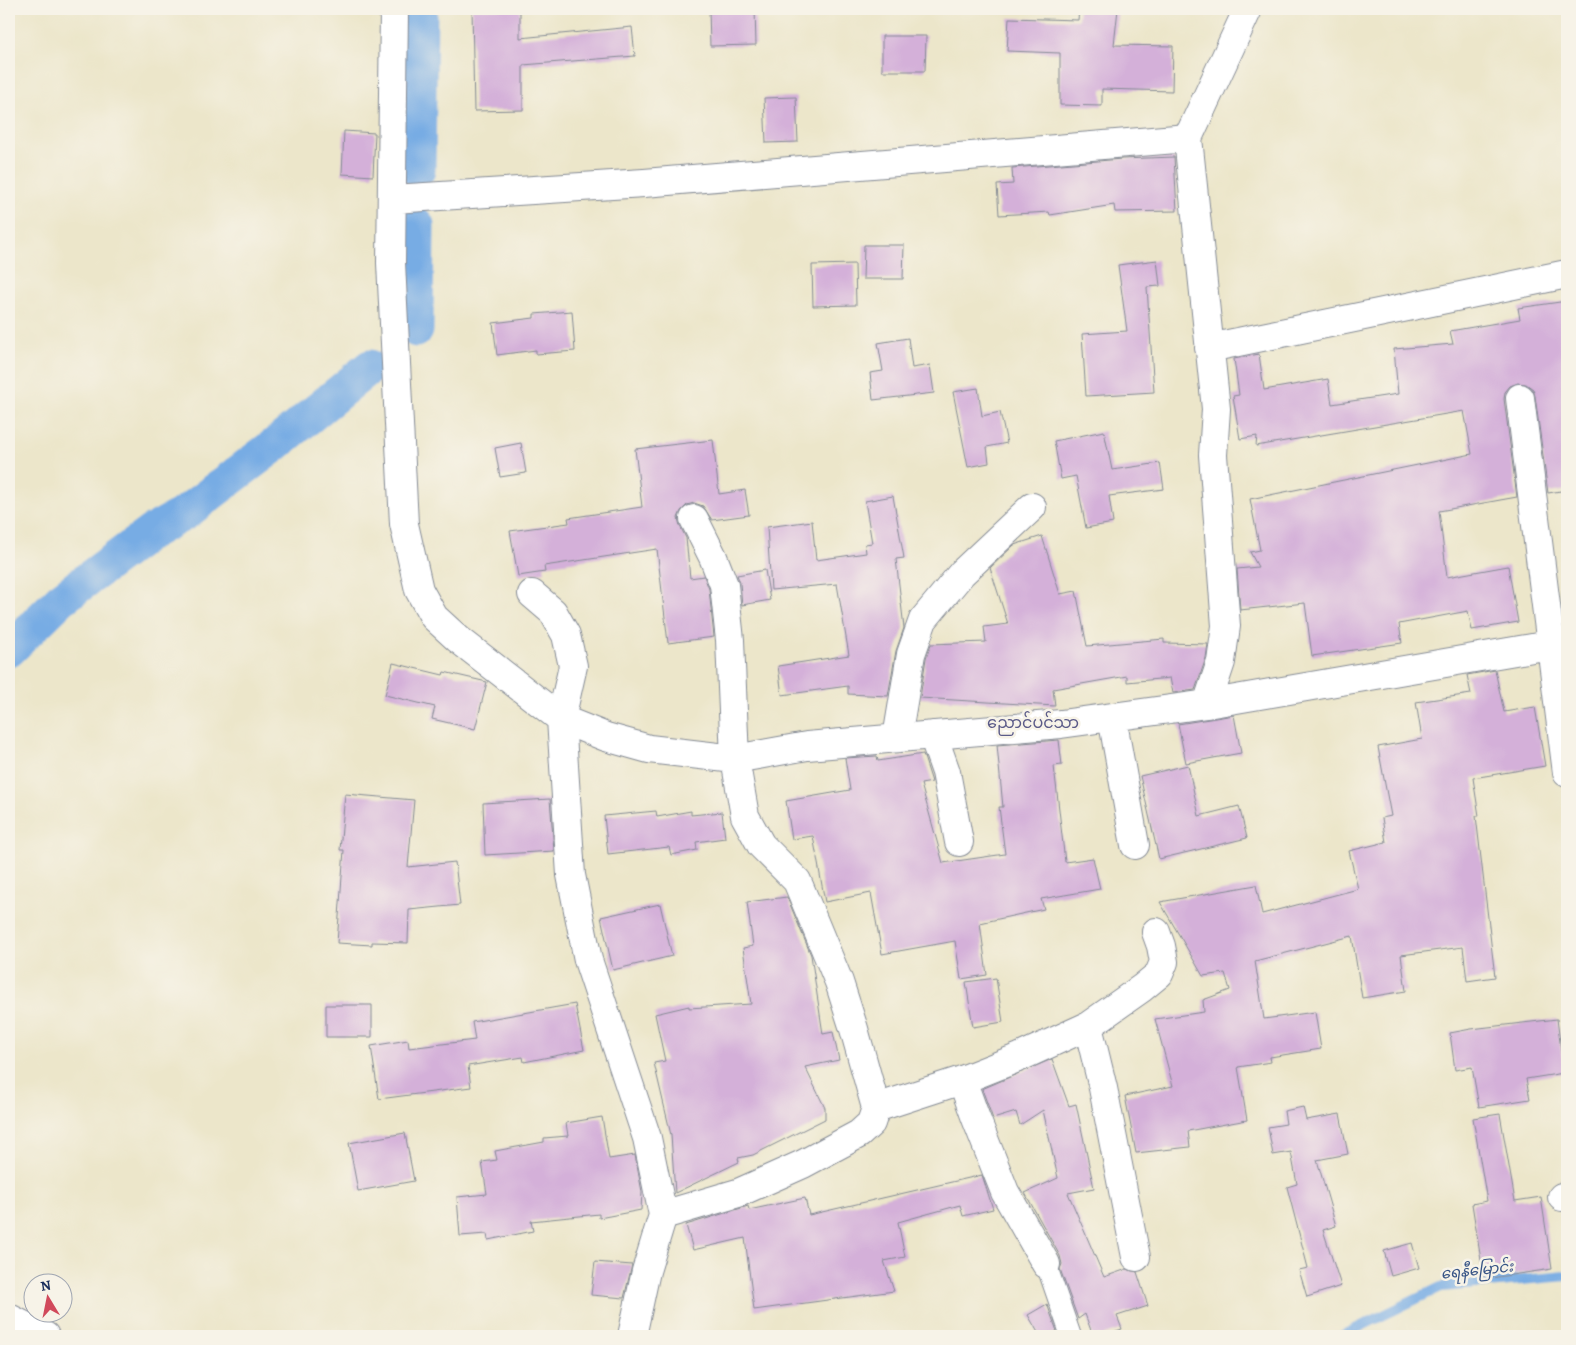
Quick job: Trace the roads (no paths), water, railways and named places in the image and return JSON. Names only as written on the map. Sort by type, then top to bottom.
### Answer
[{"type":"street","points":[[394,9],[391,263],[404,524],[419,590],[434,617],[458,639],[560,719],[606,737],[649,749],[735,759],[807,746],[1060,724],[1207,704],[1560,643]]},
{"type":"street","points":[[1207,704],[1221,662],[1226,626],[1213,455],[1216,409],[1188,138],[1248,9]]},
{"type":"street","points":[[392,199],[654,182],[1188,138]]},
{"type":"street","points":[[1209,348],[1567,274]]},
{"type":"street","points":[[1520,398],[1560,643],[1567,773]]},
{"type":"street","points":[[897,738],[911,654],[923,620],[962,573],[1032,507]]},
{"type":"street","points":[[663,1215],[738,1193],[803,1164],[859,1134],[871,1123],[876,1108],[839,982],[797,881],[762,845],[745,816],[735,759],[730,640],[724,585],[713,557],[694,519]]},
{"type":"street","points":[[532,594],[553,612],[566,635],[573,666],[560,719],[571,875],[588,960],[647,1138],[663,1215],[646,1271],[632,1336]]},
{"type":"street","points":[[1112,717],[1135,844]]},
{"type":"street","points":[[933,736],[946,772],[959,842]]},
{"type":"street","points":[[876,1108],[962,1080],[1020,1057],[1088,1026],[1159,974],[1164,962],[1156,932]]},
{"type":"street","points":[[1088,1026],[1103,1088],[1136,1257]]},
{"type":"street","points":[[962,1080],[974,1116],[1005,1192],[1046,1264]]},
{"type":"street","points":[[9,1318],[45,1336]]},
{"type":"lane","points":[[1046,1264],[1071,1336]]},
{"type":"waterway","points":[[418,170],[420,9]]},
{"type":"waterway","points":[[416,330],[417,225]]},
{"type":"waterway","points":[[9,650],[61,599],[151,532],[185,513],[276,444],[370,367]]},
{"type":"waterway","name":"ရေနီမြောင်း","points":[[1341,1336],[1441,1287],[1567,1276]]},
{"type":"district","name":"ညောင်ပင်သာ","points":[[1033,723]]}]
